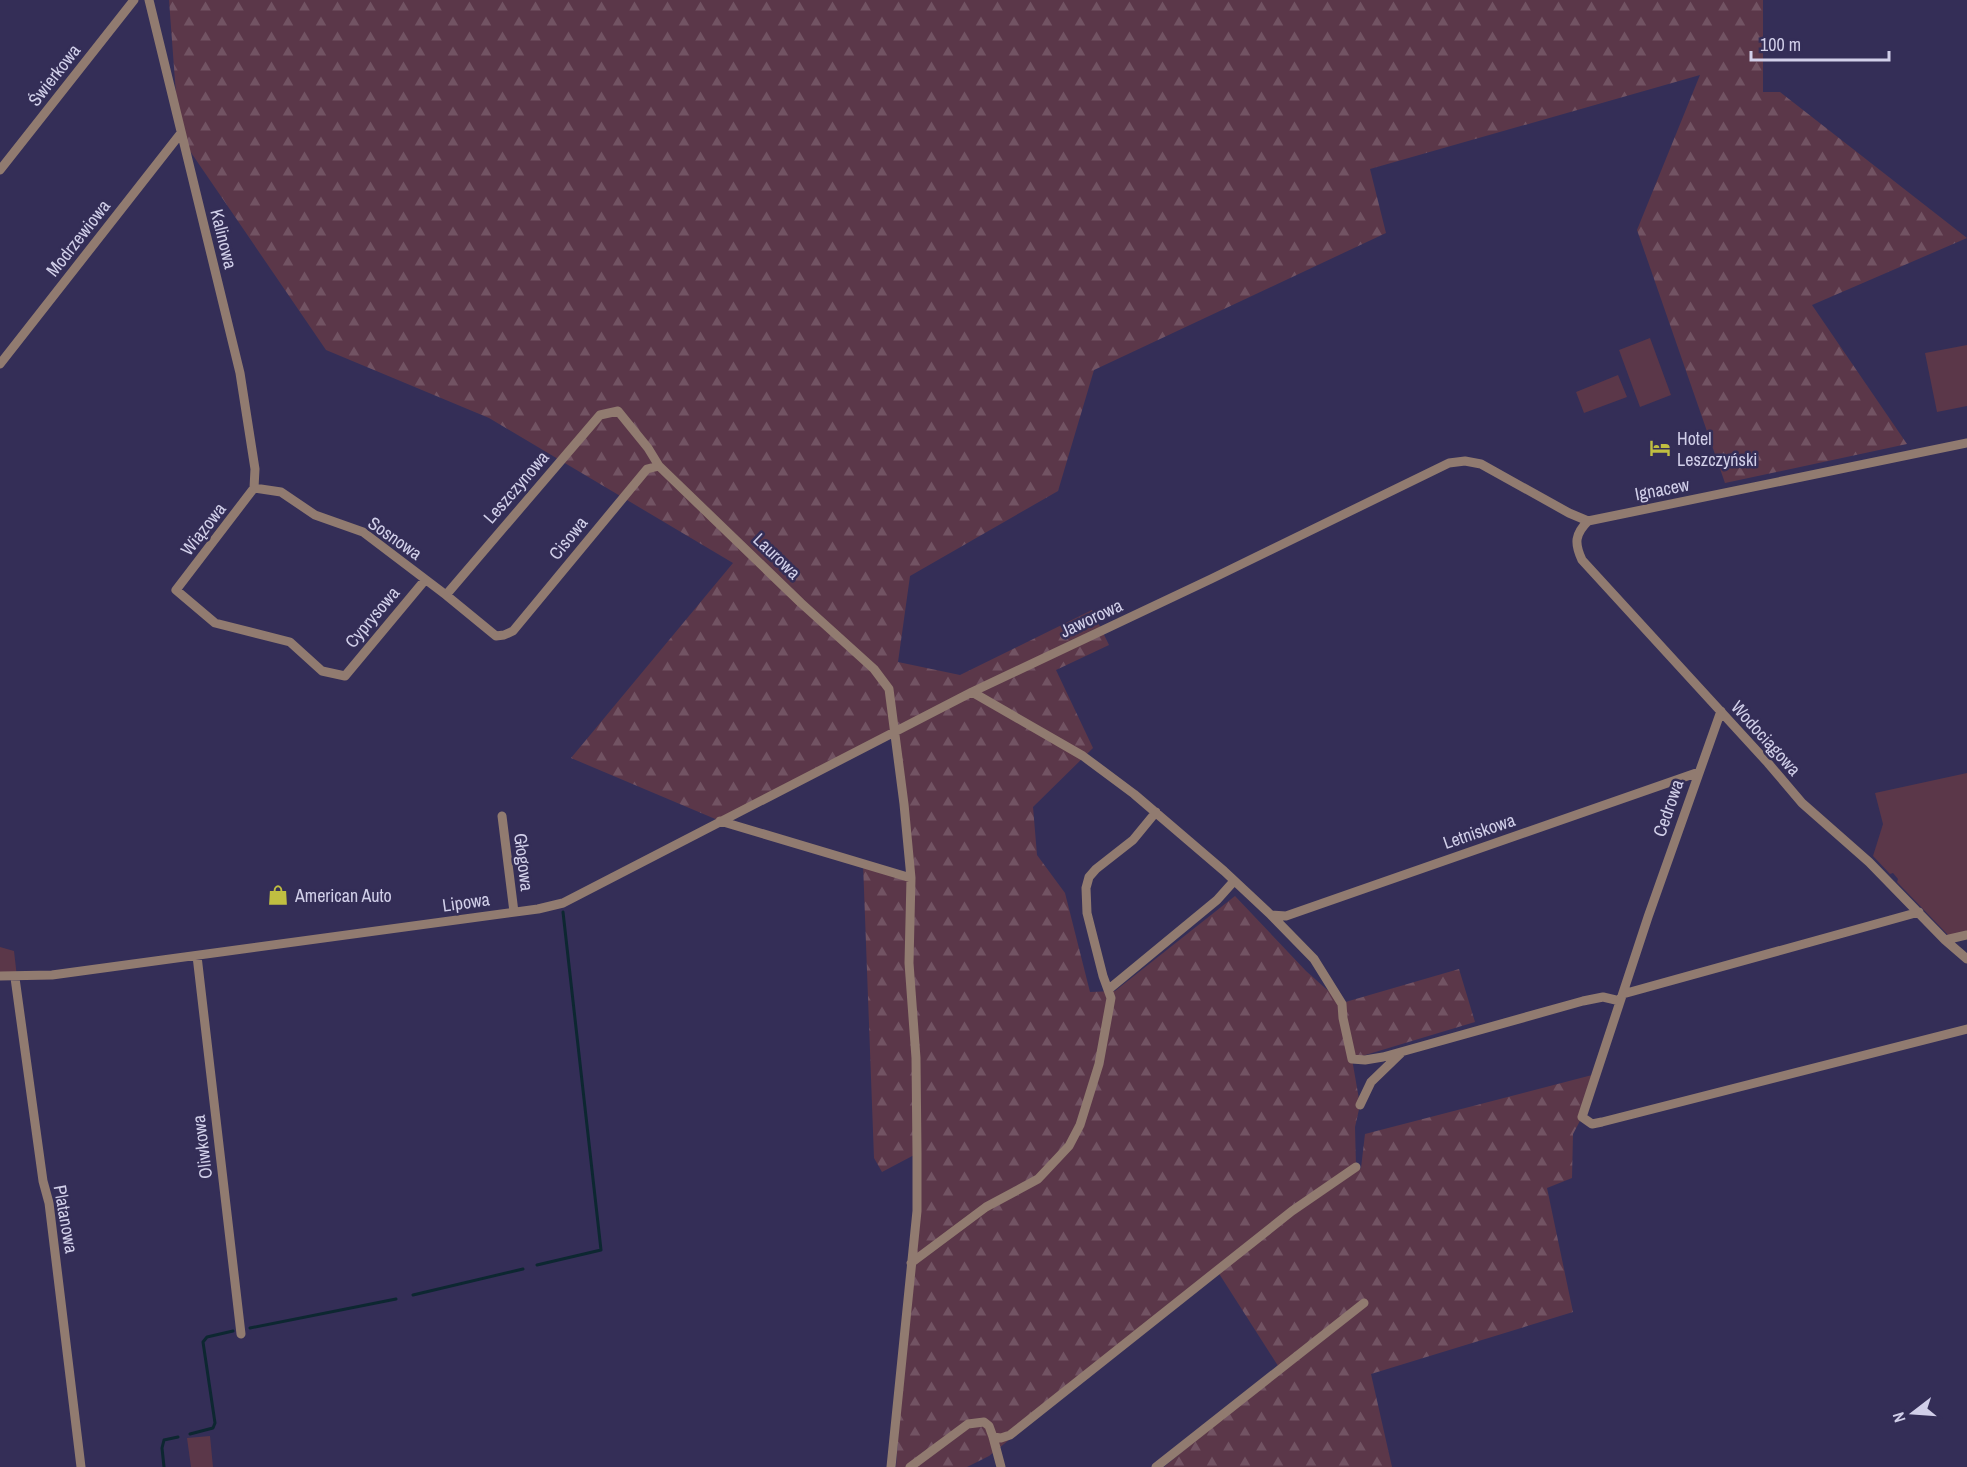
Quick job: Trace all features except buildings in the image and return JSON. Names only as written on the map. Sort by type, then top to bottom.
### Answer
[{"type":"street","name":"Świerkowa","points":[[0,170],[134,0]]},
{"type":"street","name":"Kalinowa","points":[[149,0],[240,373],[255,469],[254,488]]},
{"type":"street","name":"Modrzewiowa","points":[[0,364],[181,133]]},
{"type":"street","name":"Laurowa","points":[[618,411],[648,448],[659,466],[801,603],[874,669],[889,689],[911,878],[909,963],[916,1058],[917,1154],[916,1211],[891,1467]]},
{"type":"street","name":"Leszczynowa","points":[[446,595],[600,415],[618,411]]},
{"type":"street","name":"Ignacew","points":[[1588,521],[1967,443]]},
{"type":"street","name":"Jaworowa","points":[[720,821],[972,692],[1449,463],[1465,461],[1481,465],[1588,521]]},
{"type":"street","name":"Cisowa","points":[[504,636],[513,631],[647,469],[659,466]]},
{"type":"street","name":"Sosnowa","points":[[254,488],[281,492],[315,515],[363,532],[496,636],[504,636]]},
{"type":"street","name":"Wiązowa","points":[[254,488],[229,524],[176,590],[215,623],[290,642],[322,671],[345,676]]},
{"type":"street","name":"Wodociągowa","points":[[1588,521],[1576,539],[1582,560],[1802,803],[1869,862],[1945,940],[1967,959]]},
{"type":"street","name":"Cyprysowa","points":[[345,676],[425,580]]},
{"type":"street","points":[[972,692],[1083,756],[1156,812],[1271,915],[1314,959],[1342,1004],[1352,1059],[1365,1060],[1405,1050],[1583,1001],[1603,997],[1622,997],[1919,912]]},
{"type":"street","name":"Cedrowa","points":[[1721,711],[1648,917],[1582,1117],[1592,1124],[1967,1029]]},
{"type":"street","name":"Letniskowa","points":[[1271,915],[1286,916],[1699,771]]},
{"type":"street","points":[[911,1263],[986,1207],[1038,1179],[1069,1146],[1080,1125],[1099,1064],[1111,998],[1102,976],[1085,900],[1086,888],[1089,877],[1096,869],[1133,840],[1156,812]]},
{"type":"street","name":"Głogowa","points":[[502,816],[514,912]]},
{"type":"street","points":[[720,821],[911,878]]},
{"type":"street","name":"Lipowa","points":[[0,976],[15,978],[52,975],[538,909],[568,900],[720,821]]},
{"type":"street","points":[[1109,989],[1217,900],[1234,881]]},
{"type":"street","points":[[1945,940],[1967,935]]},
{"type":"street","name":"Oliwkowa","points":[[197,956],[241,1334]]},
{"type":"street","name":"Platanowa","points":[[15,978],[43,1182],[49,1203],[81,1467]]},
{"type":"street","points":[[1360,1106],[1371,1082],[1405,1050]]},
{"type":"street","points":[[993,1437],[1001,1438],[1010,1435],[1292,1211],[1356,1167]]},
{"type":"street","points":[[1156,1467],[1364,1303]]},
{"type":"street","points":[[910,1467],[968,1424],[984,1422],[993,1437],[1001,1467]]},
{"type":"green space","points":[[169,0],[1763,0],[1763,92],[1780,92],[1967,238],[1812,305],[1907,444],[1725,483],[1637,230],[1700,75],[1370,169],[1386,233],[1094,370],[1058,491],[910,576],[898,662],[960,675],[1092,610],[1109,645],[1056,670],[1093,748],[1033,807],[1037,855],[1065,893],[1090,992],[1115,991],[1235,896],[1306,971],[1342,1003],[1459,969],[1475,1022],[1352,1059],[1360,1105],[1355,1127],[1356,1167],[1306,1202],[1361,1168],[1365,1134],[1596,1074],[1582,1117],[1573,1134],[1572,1178],[1547,1188],[1573,1312],[1371,1374],[1392,1467],[1164,1467],[1280,1369],[1218,1272],[989,1456],[967,1467],[896,1467],[911,1263],[916,1154],[882,1172],[874,1158],[863,863],[910,878],[895,731],[720,821],[571,758],[733,563],[489,418],[326,350],[179,135]]},
{"type":"green space","points":[[1650,338],[1671,395],[1640,407],[1619,350]]},
{"type":"green space","points":[[1967,345],[1967,406],[1937,412],[1925,353]]},
{"type":"green space","points":[[1618,375],[1627,397],[1584,413],[1576,392]]},
{"type":"green space","points":[[1967,773],[1967,932],[1949,936],[1897,882],[1898,879],[1893,873],[1890,874],[1873,856],[1883,824],[1875,793]]},
{"type":"green space","points":[[0,947],[14,951],[17,977],[0,973]]},
{"type":"green space","points":[[210,1436],[213,1467],[191,1467],[187,1438]]},
{"type":"waterway","points":[[537,1265],[601,1250],[563,912]]},
{"type":"waterway","points":[[413,1295],[523,1269]]},
{"type":"waterway","points":[[250,1328],[396,1299]]},
{"type":"waterway","points":[[190,1434],[213,1428],[215,1423],[203,1342],[207,1337],[233,1331]]},
{"type":"waterway","points":[[164,1467],[162,1448],[164,1440],[178,1437]]},
{"type":"place","name":"Hotel Leszczyński","points":[[1660,448]]},
{"type":"place","name":"American Auto","points":[[278,895]]}]
